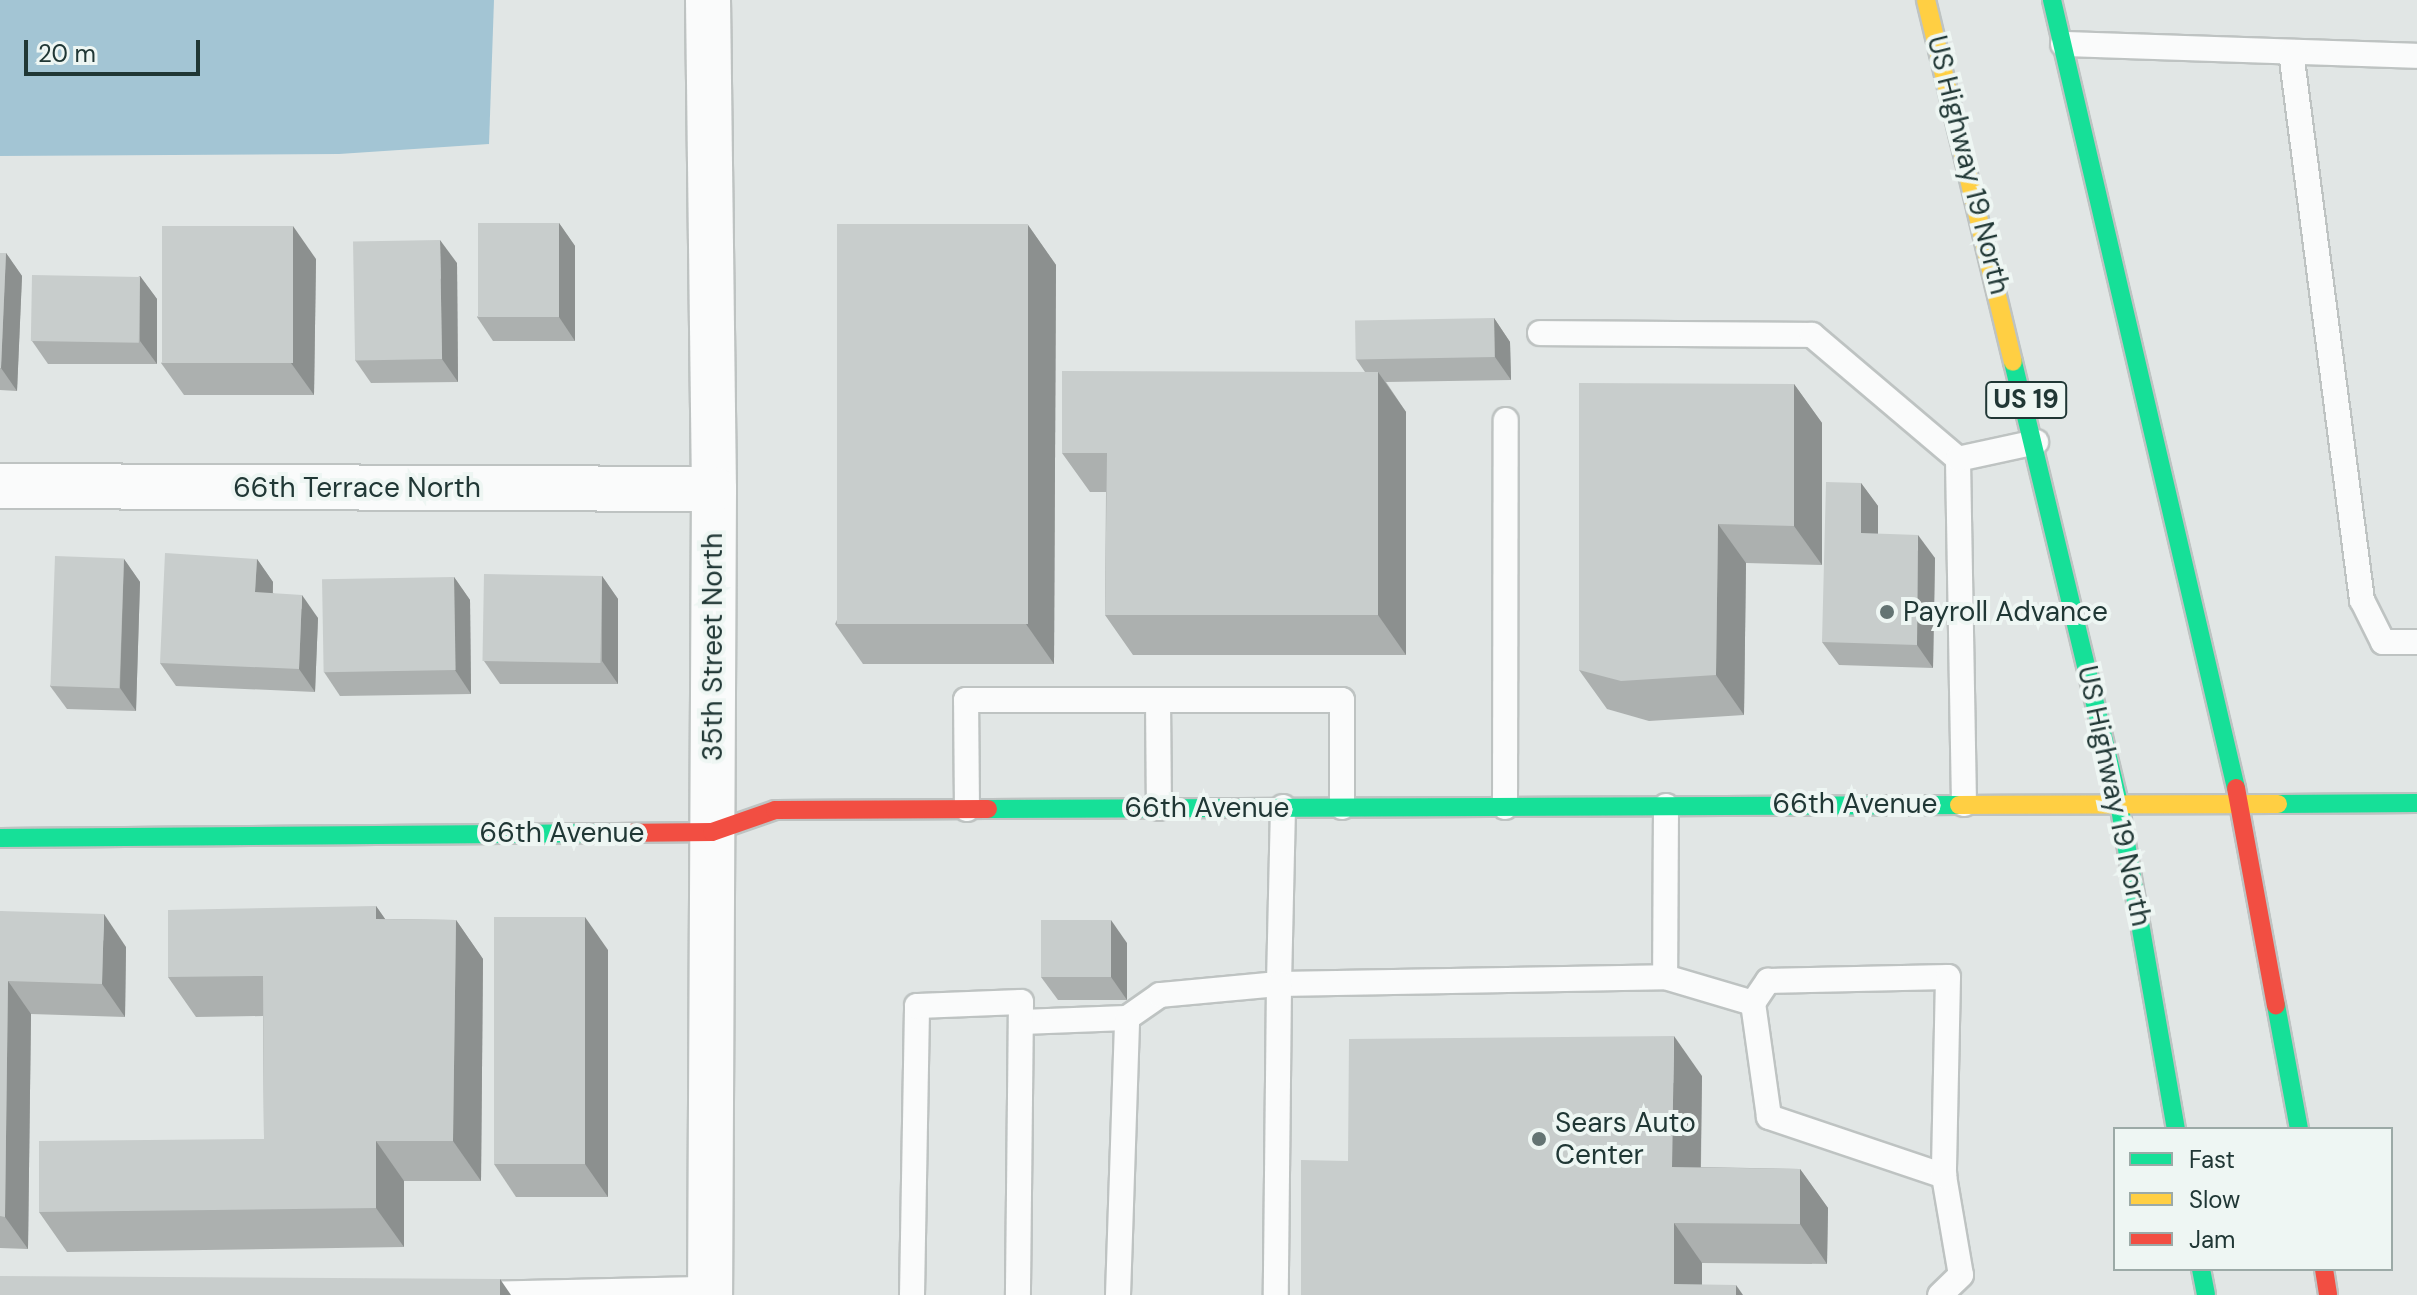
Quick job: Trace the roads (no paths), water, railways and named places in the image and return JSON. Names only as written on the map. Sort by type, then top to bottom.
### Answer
[{"type":"main road","name":"US Highway 19 North","points":[[1926,0],[2036,442],[2119,803],[2176,1127]]},
{"type":"main road","points":[[2052,0],[2239,802],[2299,1127]]},
{"type":"main road","name":"66th Avenue","points":[[0,838],[712,832],[775,810],[2417,803]]},
{"type":"main road","points":[[2201,1271],[2206,1295]]},
{"type":"main road","points":[[2324,1271],[2328,1295]]},
{"type":"street","name":"35th Street North","points":[[708,0],[714,489],[710,1292]]},
{"type":"street","name":"66th Terrace North","points":[[0,486],[714,489]]},
{"type":"lane","points":[[2063,44],[2417,56]]},
{"type":"lane","points":[[2291,52],[2362,600],[2383,642],[2417,642]]},
{"type":"lane","points":[[1540,333],[1812,335],[1958,459],[1964,804]]},
{"type":"lane","points":[[1505,807],[1506,420]]},
{"type":"lane","points":[[1958,459],[2036,442]]},
{"type":"lane","points":[[967,809],[966,700],[1342,700],[1342,807]]},
{"type":"lane","points":[[1158,700],[1159,808]]},
{"type":"lane","points":[[1665,977],[1666,806]]},
{"type":"lane","points":[[1276,1295],[1283,807]]},
{"type":"lane","points":[[1021,1022],[1127,1018],[1160,995],[1279,984],[1665,977],[1753,1003]]},
{"type":"lane","points":[[1940,1295],[1961,1275],[1944,1176],[1948,977],[1768,981],[1753,1003],[1769,1117],[1944,1176]]},
{"type":"lane","points":[[912,1295],[917,1006],[1021,1002],[1018,1295]]},
{"type":"lane","points":[[1118,1295],[1127,1018]]},
{"type":"lane","points":[[437,1295],[710,1292]]},
{"type":"water","points":[[0,0],[494,0],[489,144],[339,154],[0,156]]},
{"type":"place","name":"Payroll Advance","points":[[1887,612]]},
{"type":"place","name":"Sears Auto Center","points":[[1539,1139]]}]
